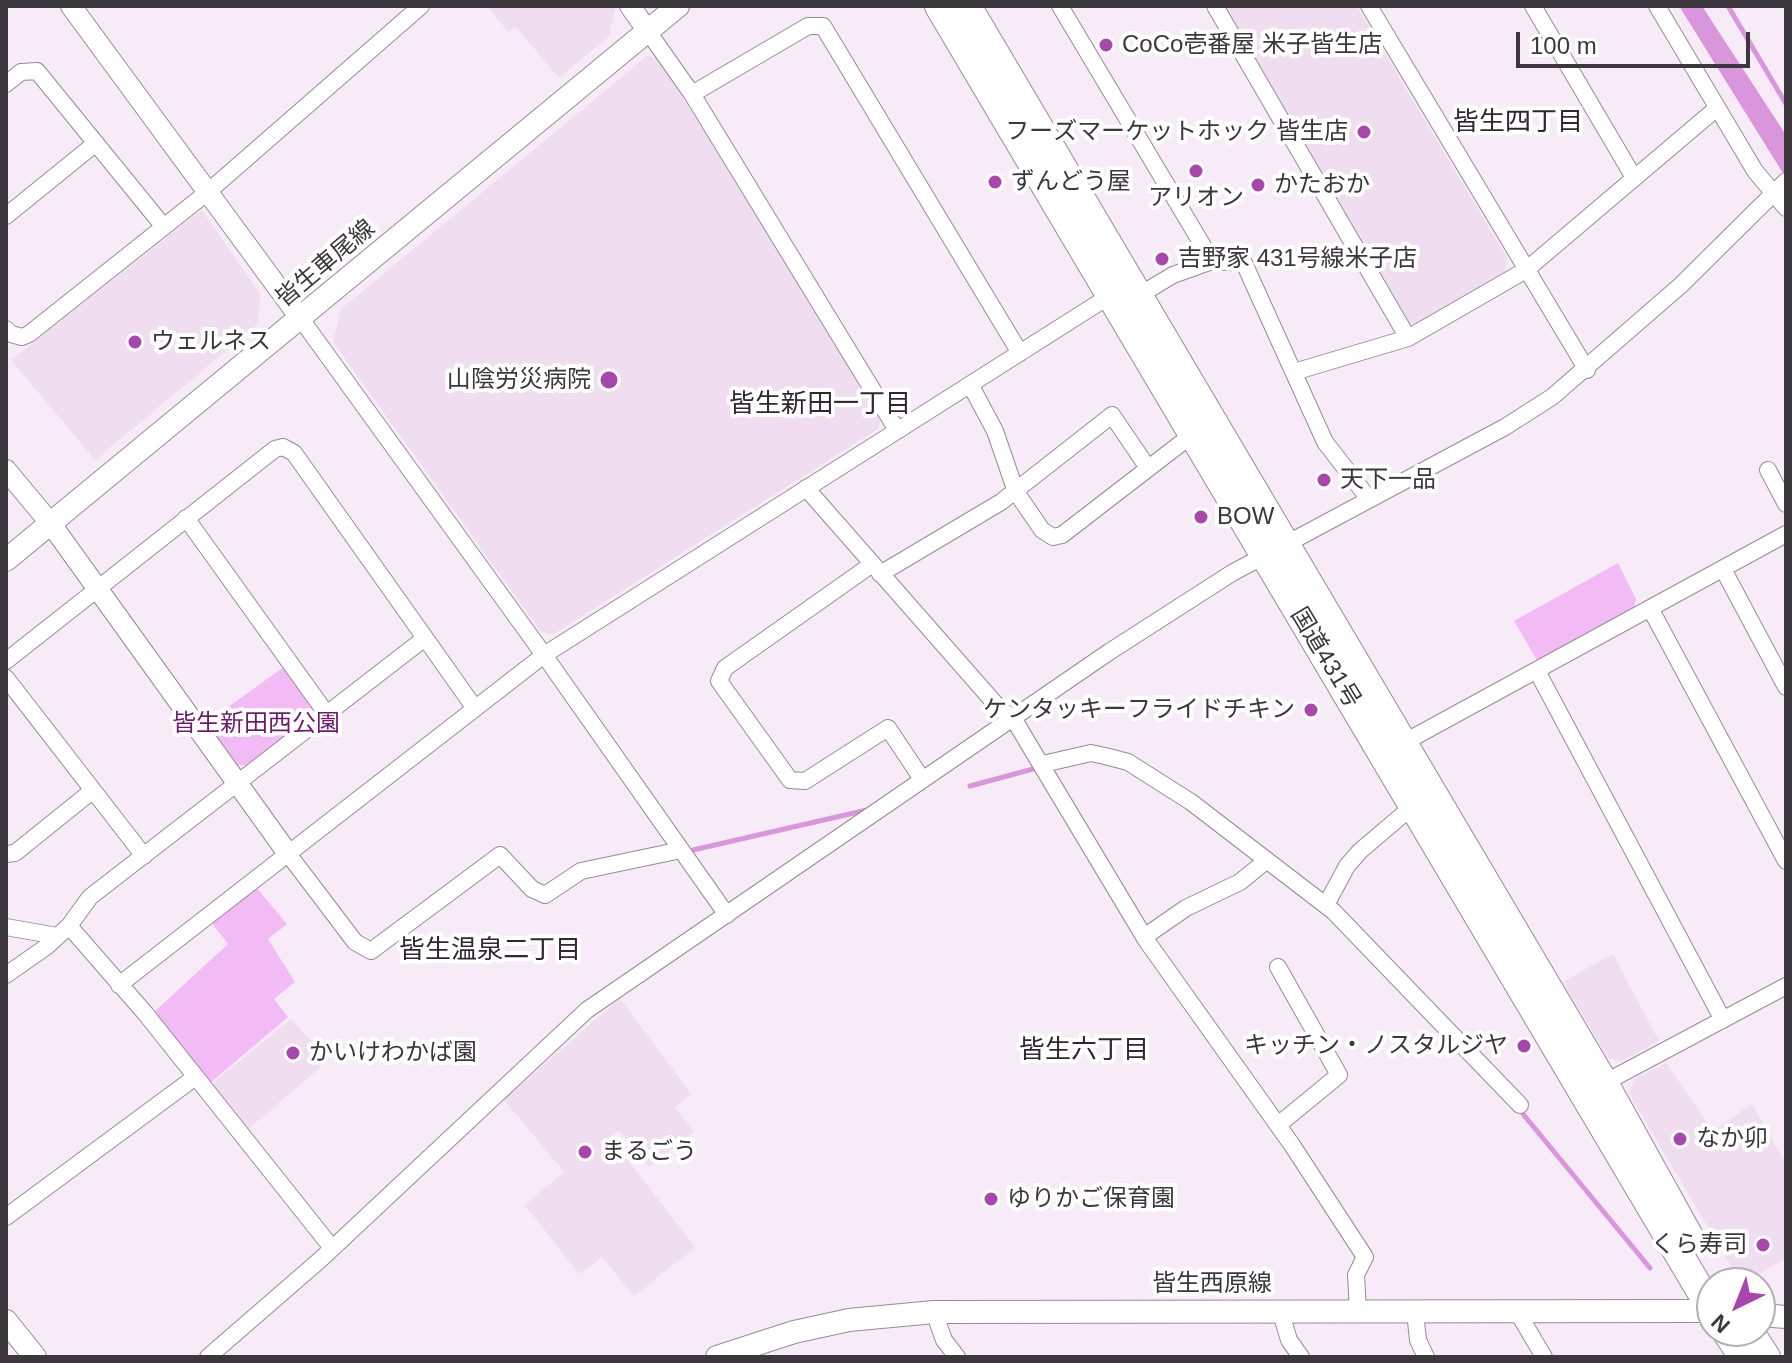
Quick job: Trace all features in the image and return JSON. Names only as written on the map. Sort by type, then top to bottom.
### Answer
[{"type":"highway","name":"国道431号","points":[[939,6],[1125,296],[1193,434],[1403,743],[1604,1083],[1708,1267]]},
{"type":"highway","name":"国道431号","points":[[967,6],[1125,296],[1274,550],[1413,806],[1696,1283]]},
{"type":"main road","name":"皆生車尾線","points":[[6,560],[678,6]]},
{"type":"main road","name":"皆生西原線","points":[[717,1357],[794,1332],[849,1320],[934,1312],[1696,1310]]},
{"type":"main road","points":[[6,1321],[35,1357]]},
{"type":"street","points":[[71,6],[209,191],[544,655],[727,915]]},
{"type":"street","points":[[6,329],[22,337],[29,334],[209,191],[421,6]]},
{"type":"street","points":[[630,6],[692,94],[897,430]]},
{"type":"street","points":[[1060,6],[1212,261]]},
{"type":"street","points":[[1215,6],[1408,338]]},
{"type":"street","points":[[1369,6],[1587,370]]},
{"type":"street","points":[[1533,6],[1633,176]]},
{"type":"street","points":[[1657,6],[1755,171],[1781,187],[1786,208]]},
{"type":"street","points":[[692,94],[808,26],[823,26],[1020,353]]},
{"type":"street","points":[[6,84],[21,72],[37,71],[164,227]]},
{"type":"street","points":[[1294,372],[1408,338],[1526,270],[1633,176],[1717,108]]},
{"type":"street","points":[[6,216],[96,143]]},
{"type":"street","points":[[208,1357],[332,1248],[584,1013],[1146,628],[1274,550],[1505,427],[1587,370],[1781,187]]},
{"type":"street","points":[[119,985],[544,655],[1020,353],[1125,296],[1173,275],[1212,261],[1237,261],[1249,269],[1325,442],[1369,499]]},
{"type":"street","points":[[971,386],[995,431],[1016,492],[1042,530],[1058,537],[1193,434]]},
{"type":"street","points":[[922,779],[888,728],[805,781],[790,780],[719,681],[725,668],[876,569],[1016,492],[1112,415],[1148,468]]},
{"type":"street","points":[[6,661],[275,449],[288,448],[474,707]]},
{"type":"street","points":[[6,470],[51,524],[355,942],[371,951],[500,855],[532,889],[545,895],[581,871],[681,850]]},
{"type":"street","points":[[1768,470],[1786,504]]},
{"type":"street","points":[[806,488],[999,708],[1013,718],[1144,937],[1278,1125],[1365,1257],[1356,1275],[1358,1312]]},
{"type":"street","points":[[186,518],[326,713]]},
{"type":"street","points":[[1403,743],[1786,534]]},
{"type":"street","points":[[1723,569],[1786,687]]},
{"type":"street","points":[[1650,608],[1786,861]]},
{"type":"street","points":[[6,975],[63,931],[90,897],[425,638]]},
{"type":"street","points":[[1537,671],[1723,1020]]},
{"type":"street","points":[[6,678],[144,856]]},
{"type":"street","points":[[1043,764],[1091,753],[1128,762],[1191,802],[1326,905],[1376,953],[1520,1105]]},
{"type":"street","points":[[6,854],[15,853],[92,791]]},
{"type":"street","points":[[1326,905],[1347,866],[1360,851],[1413,806]]},
{"type":"street","points":[[1144,937],[1186,908],[1240,882],[1267,860]]},
{"type":"street","points":[[6,927],[63,931],[119,985],[332,1248]]},
{"type":"street","points":[[1278,967],[1339,1075],[1278,1125]]},
{"type":"street","points":[[1604,1083],[1786,986]]},
{"type":"street","points":[[6,1217],[194,1078]]},
{"type":"street","points":[[1280,1310],[1289,1340],[1301,1357]]},
{"type":"street","points":[[934,1312],[944,1340],[957,1357]]},
{"type":"street","points":[[1415,1312],[1418,1340],[1426,1357]]},
{"type":"street","points":[[1518,1313],[1544,1357]]},
{"type":"shaded area","points":[[616,6],[609,36],[559,78],[516,27],[508,32],[489,8]]},
{"type":"shaded area","name":"フーズマーケットホック 皆生店","points":[[1221,6],[1357,6],[1507,258],[1504,275],[1420,325],[1410,323]]},
{"type":"shaded area","points":[[1679,6],[1702,6],[1786,135],[1786,178]]},
{"type":"shaded area","name":"山陰労災病院","points":[[647,56],[658,58],[882,418],[878,429],[554,634],[541,632],[333,342],[341,309]]},
{"type":"shaded area","name":"ウェルネス","points":[[202,210],[261,295],[257,325],[95,460],[11,360]]},
{"type":"shaded area","points":[[1613,954],[1659,1041],[1620,1062],[1608,1058],[1563,982]]},
{"type":"shaded area","name":"まるごう","points":[[620,998],[691,1094],[675,1107],[694,1132],[649,1167],[619,1130],[610,1137],[695,1247],[634,1296],[602,1257],[579,1274],[525,1205],[564,1172],[504,1100]]},
{"type":"shaded area","points":[[291,1019],[329,1060],[246,1131],[210,1085]]},
{"type":"shaded area","points":[[1666,1063],[1713,1131],[1752,1104],[1786,1164],[1786,1258],[1771,1267],[1731,1267],[1629,1094],[1634,1079]]},
{"type":"green space","points":[[1618,563],[1636,599],[1634,609],[1538,662],[1514,621]]},
{"type":"green space","name":"皆生新田西公園","points":[[284,667],[312,707],[309,718],[250,766],[238,765],[207,722]]},
{"type":"green space","points":[[256,887],[287,924],[268,939],[295,982],[274,999],[288,1017],[209,1084],[154,1012],[228,944],[211,922]]},
{"type":"waterway","points":[[1728,6],[1786,104]]},
{"type":"waterway","points":[[970,786],[1033,769]]},
{"type":"waterway","points":[[693,850],[867,810]]},
{"type":"waterway","points":[[1523,1114],[1650,1268]]},
{"type":"place","name":"CoCo壱番屋 米子皆生店","points":[[1106,45]]},
{"type":"place","name":"フーズマーケットホック 皆生店","points":[[1364,132]]},
{"type":"place","name":"アリオン","points":[[1196,171]]},
{"type":"place","name":"ずんどう屋","points":[[995,182]]},
{"type":"place","name":"かたおか","points":[[1258,185]]},
{"type":"place","name":"吉野家 431号線米子店","points":[[1162,259]]},
{"type":"place","name":"ウェルネス","points":[[135,342]]},
{"type":"place","name":"山陰労災病院","points":[[609,380]]},
{"type":"place","name":"天下一品","points":[[1324,480]]},
{"type":"place","name":"BOW","points":[[1201,517]]},
{"type":"place","name":"ケンタッキーフライドチキン","points":[[1311,710]]},
{"type":"place","name":"キッチン・ノスタルジヤ","points":[[1524,1046]]},
{"type":"place","name":"かいけわかば園","points":[[293,1053]]},
{"type":"place","name":"なか卯","points":[[1680,1139]]},
{"type":"place","name":"まるごう","points":[[585,1152]]},
{"type":"place","name":"ゆりかご保育園","points":[[991,1199]]},
{"type":"place","name":"くら寿司","points":[[1763,1245]]},
{"type":"district","name":"皆生四丁目","points":[[1518,123]]},
{"type":"district","name":"皆生新田一丁目","points":[[820,405]]},
{"type":"district","name":"皆生温泉二丁目","points":[[490,951]]},
{"type":"district","name":"皆生六丁目","points":[[1084,1051]]}]
